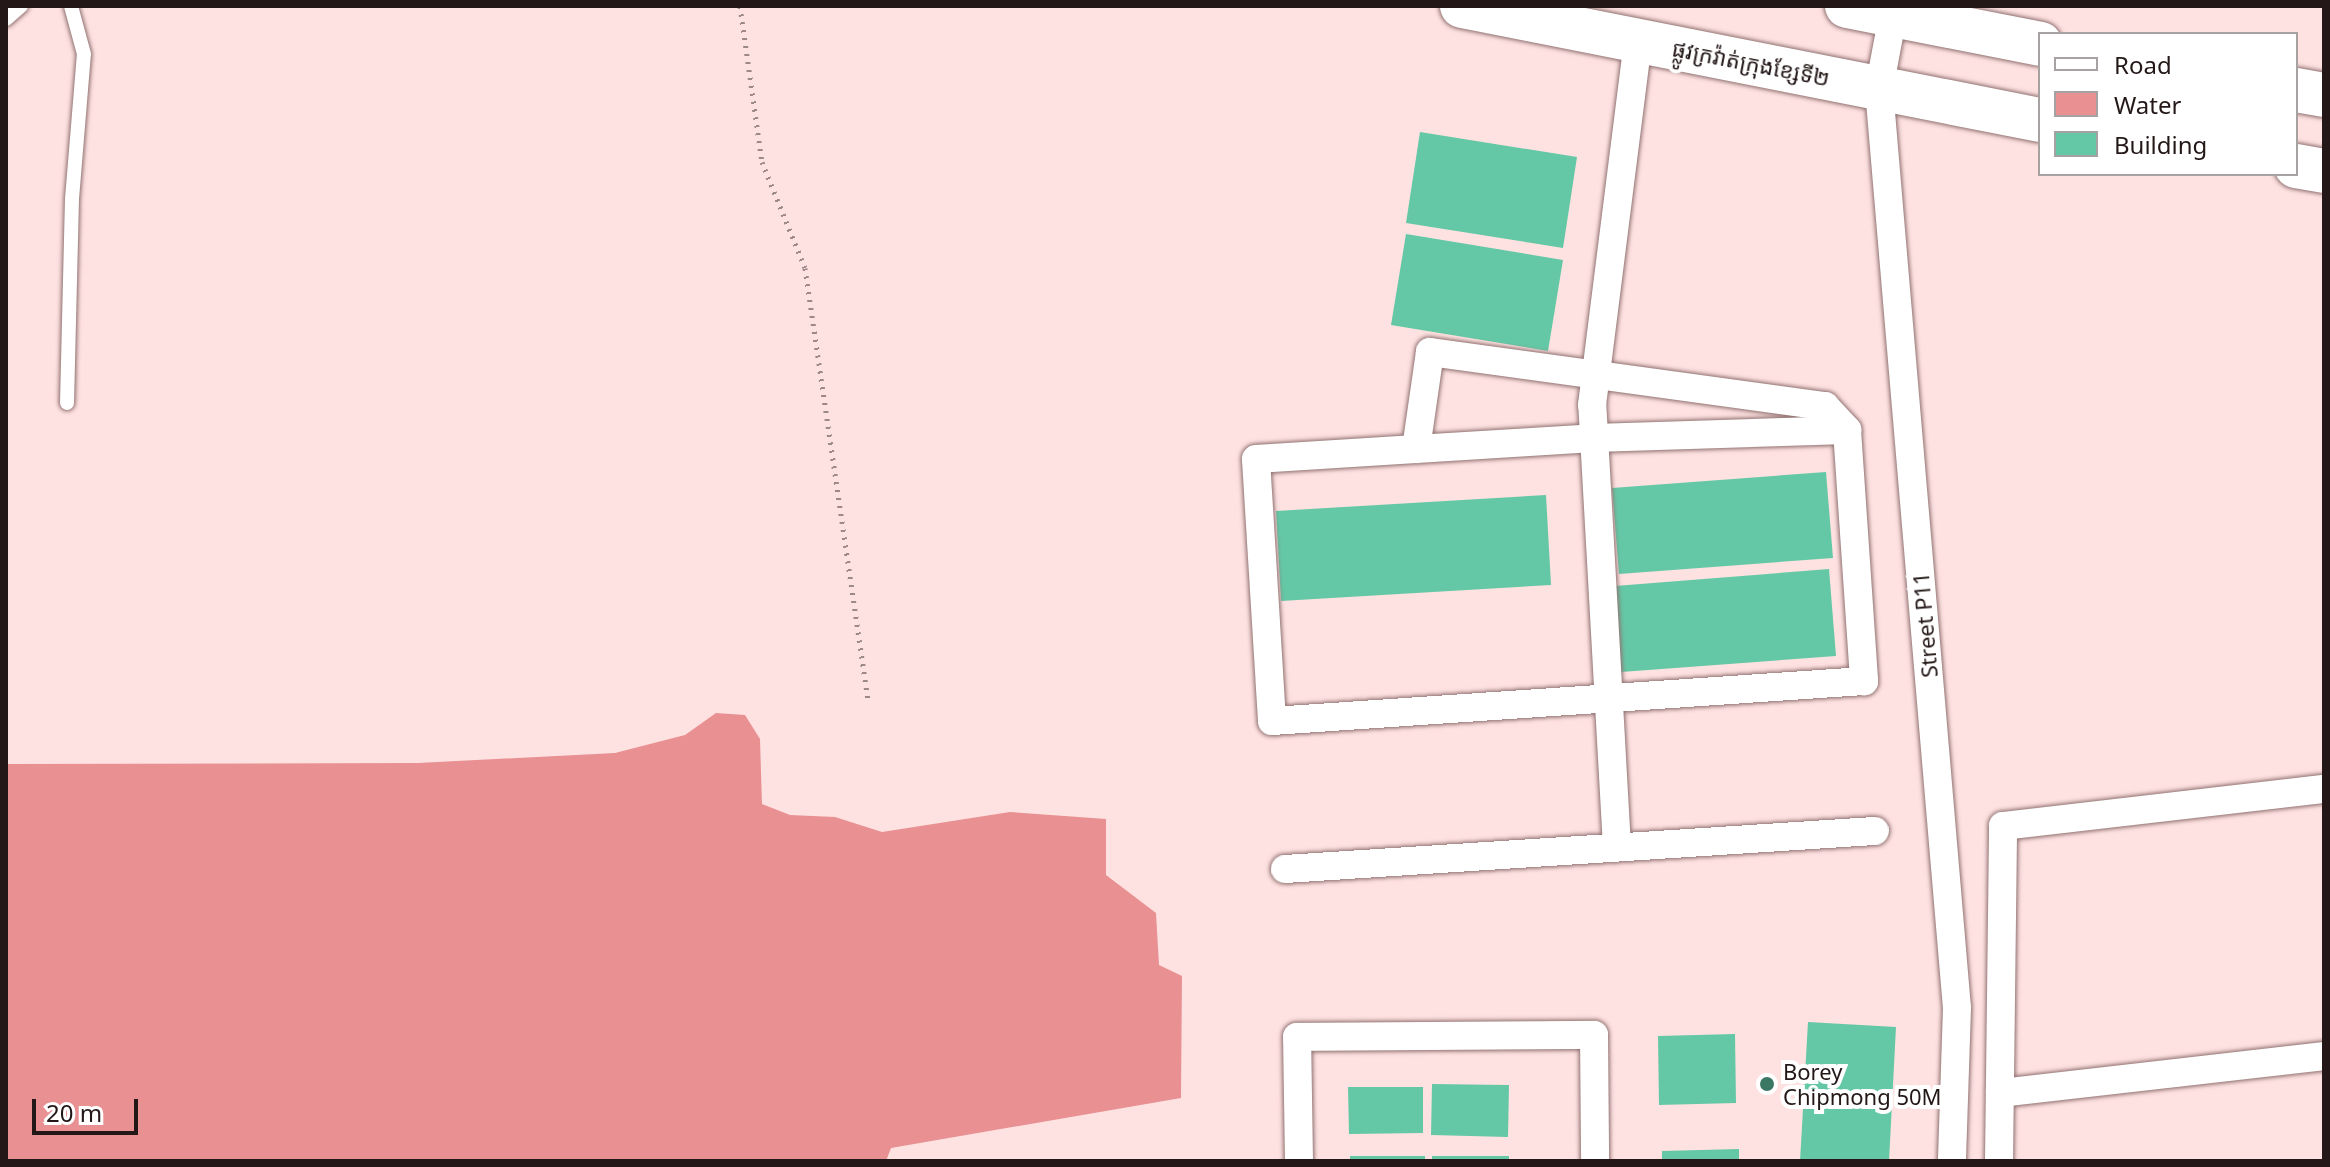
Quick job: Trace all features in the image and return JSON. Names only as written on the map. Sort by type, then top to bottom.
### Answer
[{"type":"main road","name":"ផ្លូវក្រវ៉ាត់ក្រុងខ្សែទី២","points":[[1462,6],[2038,120]]},
{"type":"main road","points":[[1847,6],[2038,44]]},
{"type":"main road","points":[[2298,90],[2324,95]]},
{"type":"main road","points":[[2298,166],[2324,171]]},
{"type":"street","name":"Street P11","points":[[1893,15],[1879,89],[1957,1008],[1952,1161]]},
{"type":"street","points":[[1617,847],[1594,438],[1596,374],[1638,41]]},
{"type":"street","points":[[1416,449],[1430,352],[1825,406],[1847,430],[1864,681],[1272,721],[1256,459],[1594,438],[1847,430]]},
{"type":"street","points":[[1999,1161],[2003,826],[2324,789]]},
{"type":"street","points":[[1285,869],[1875,831]]},
{"type":"street","points":[[1299,1161],[1297,1037],[1579,1035],[1594,1035],[1595,1161]]},
{"type":"street","points":[[2000,1093],[2324,1056]]},
{"type":"lane","points":[[6,19],[21,6]]},
{"type":"lane","points":[[67,403],[70,230],[84,54],[71,6]]},
{"type":"path","points":[[740,6],[762,162],[805,268],[868,701]]},
{"type":"water","points":[[716,713],[745,715],[760,739],[762,804],[790,815],[835,817],[882,832],[1010,812],[1106,819],[1106,875],[1156,913],[1159,965],[1182,976],[1181,1098],[891,1148],[886,1161],[6,1161],[6,764],[418,763],[615,753],[685,735]]},
{"type":"building","points":[[1420,132],[1577,157],[1563,248],[1406,223]]},
{"type":"building","points":[[1406,234],[1563,260],[1548,351],[1391,325]]},
{"type":"building","points":[[1826,472],[1833,558],[1619,574],[1612,488]]},
{"type":"building","points":[[1546,495],[1551,585],[1281,601],[1276,511]]},
{"type":"building","points":[[1829,569],[1836,656],[1621,672],[1615,586]]},
{"type":"building","points":[[1808,1022],[1896,1027],[1889,1161],[1800,1161]]},
{"type":"building","points":[[1735,1034],[1736,1103],[1659,1105],[1658,1036]]},
{"type":"building","points":[[1432,1084],[1509,1085],[1508,1137],[1431,1135]]},
{"type":"building","points":[[1348,1087],[1423,1087],[1423,1133],[1349,1134]]},
{"type":"building","points":[[1739,1149],[1739,1161],[1662,1161],[1662,1151]]},
{"type":"building","points":[[1350,1156],[1425,1156],[1425,1161],[1350,1161]]},
{"type":"building","points":[[1432,1156],[1509,1156],[1509,1161],[1432,1161]]},
{"type":"place","name":"Borey Chipmong 50M","points":[[1767,1084]]}]
